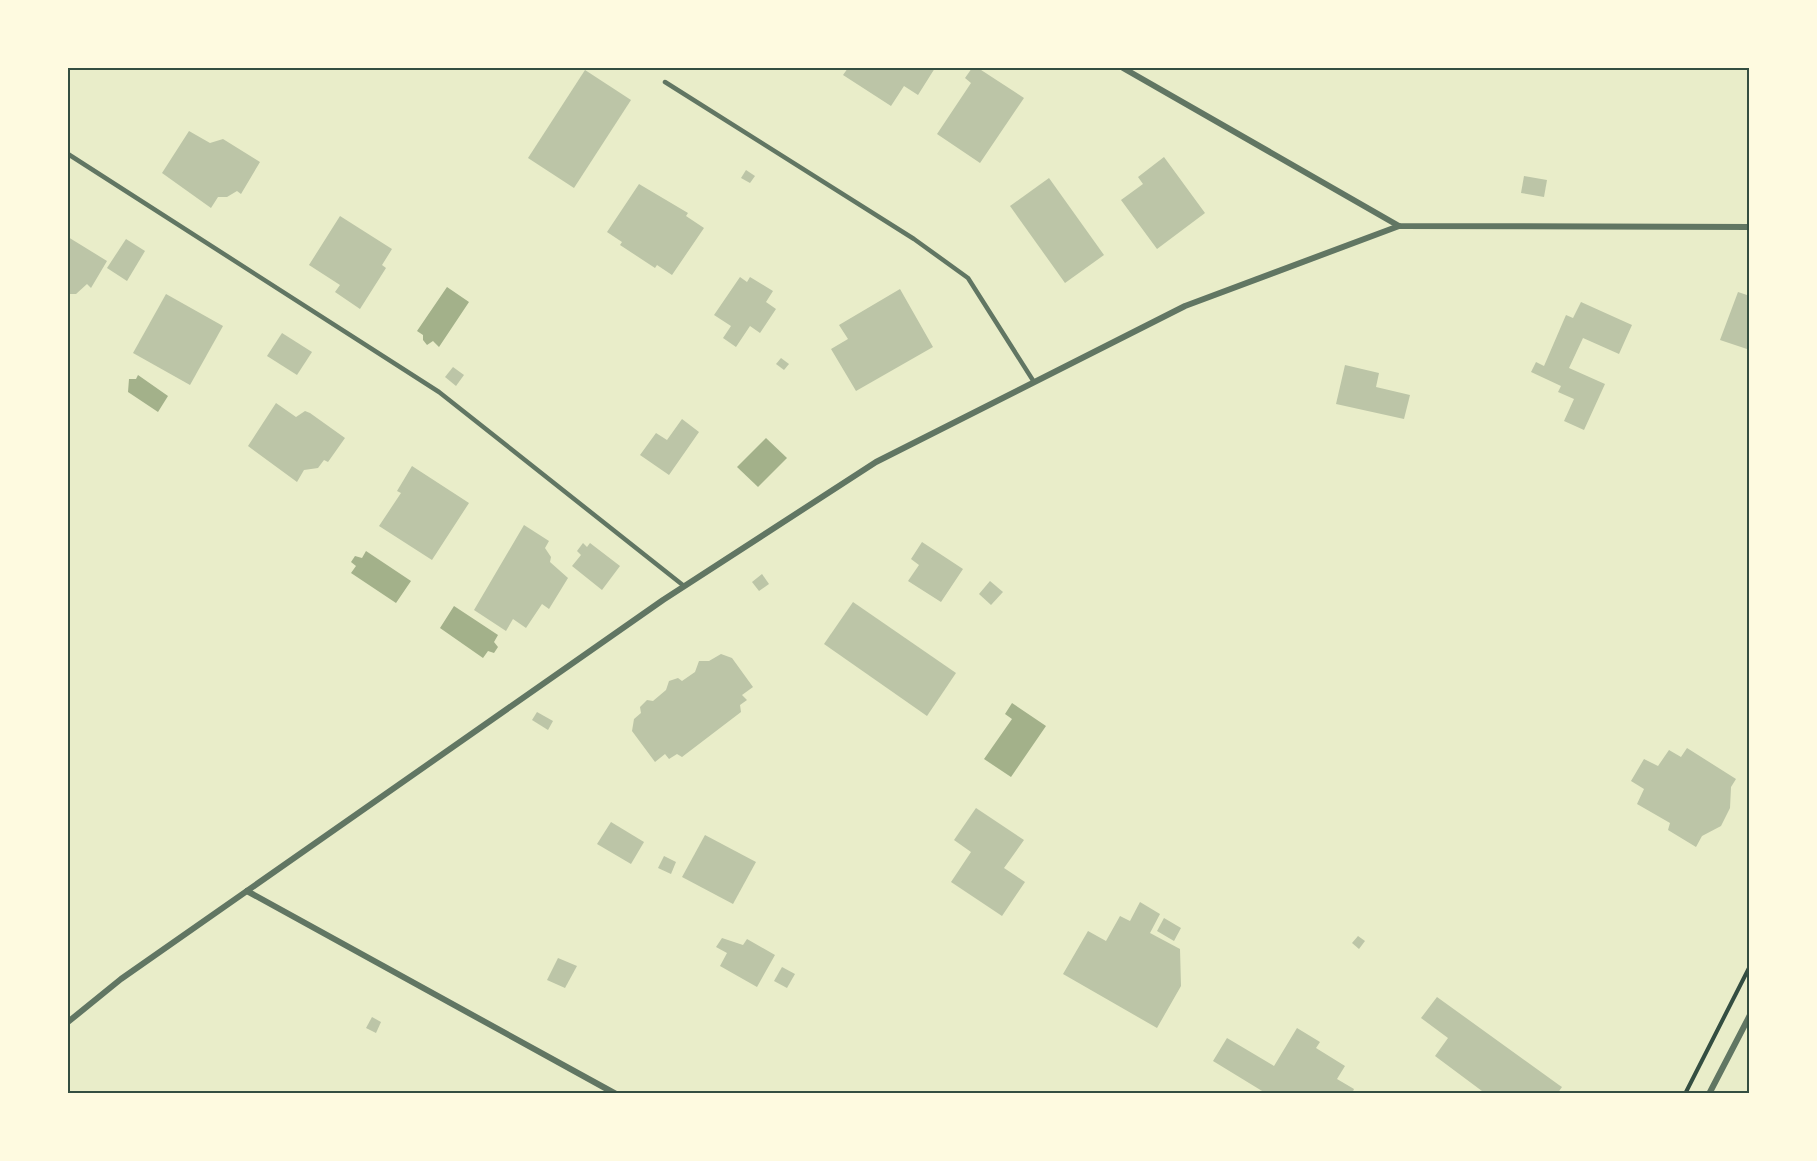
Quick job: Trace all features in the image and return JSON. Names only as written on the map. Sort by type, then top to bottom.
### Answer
[{"type":"street","points":[[1123,68],[1399,226]]},
{"type":"street","points":[[68,1022],[121,979],[684,586],[876,462],[1185,306],[1399,226],[1749,227]]},
{"type":"street","points":[[247,891],[616,1094]]},
{"type":"street","points":[[1708,1094],[1749,1015]]},
{"type":"lane","points":[[665,82],[914,239],[968,278],[1034,382]]},
{"type":"lane","points":[[68,154],[439,392],[684,586]]},
{"type":"path","points":[[1685,1094],[1749,966]]},
{"type":"shaded area","points":[[447,287],[469,302],[439,347],[433,341],[427,345],[423,340],[423,335],[417,331]]},
{"type":"shaded area","points":[[138,375],[168,396],[158,412],[128,392],[129,379],[136,379]]},
{"type":"shaded area","points":[[766,438],[787,458],[758,487],[737,467]]},
{"type":"shaded area","points":[[366,551],[411,581],[396,603],[351,573],[356,566],[351,562],[355,556],[362,558]]},
{"type":"shaded area","points":[[454,606],[498,635],[494,642],[498,647],[494,653],[488,651],[483,658],[440,628]]},
{"type":"shaded area","points":[[1012,703],[1046,726],[1011,777],[984,759],[1012,719],[1005,714]]},
{"type":"building","points":[[848,68],[935,68],[918,95],[904,86],[891,106],[843,75]]},
{"type":"building","points":[[972,68],[978,68],[1024,98],[980,163],[937,134],[971,83],[965,78]]},
{"type":"building","points":[[585,70],[631,100],[574,188],[528,158]]},
{"type":"building","points":[[189,131],[210,143],[223,139],[260,162],[241,194],[237,191],[227,197],[218,197],[211,208],[162,173]]},
{"type":"building","points":[[1164,157],[1205,213],[1157,249],[1121,200],[1143,184],[1138,177]]},
{"type":"building","points":[[746,170],[755,176],[750,183],[741,178]]},
{"type":"building","points":[[1524,176],[1547,180],[1544,197],[1521,193]]},
{"type":"building","points":[[1049,178],[1104,255],[1065,283],[1010,206]]},
{"type":"building","points":[[639,184],[688,213],[686,216],[704,228],[672,275],[657,265],[655,268],[620,245],[622,242],[607,232]]},
{"type":"building","points":[[340,216],[392,249],[382,265],[386,268],[360,309],[335,292],[340,285],[309,265]]},
{"type":"building","points":[[68,237],[107,261],[91,288],[87,284],[76,294],[68,294]]},
{"type":"building","points":[[126,239],[145,251],[127,281],[107,268]]},
{"type":"building","points":[[740,277],[747,282],[750,277],[773,291],[766,302],[776,309],[760,333],[750,326],[736,347],[723,338],[731,326],[714,315]]},
{"type":"building","points":[[900,289],[933,347],[856,391],[831,349],[848,339],[839,325]]},
{"type":"building","points":[[1738,292],[1750,296],[1750,350],[1720,340]]},
{"type":"building","points":[[166,294],[223,326],[190,385],[133,353]]},
{"type":"building","points":[[1581,302],[1632,325],[1619,354],[1583,338],[1569,368],[1605,384],[1584,430],[1564,421],[1574,399],[1558,392],[1561,386],[1531,372],[1536,362],[1544,366],[1566,315],[1573,318]]},
{"type":"building","points":[[282,333],[312,352],[297,375],[267,356]]},
{"type":"building","points":[[781,358],[789,364],[784,370],[776,364]]},
{"type":"building","points":[[1345,365],[1379,373],[1376,387],[1410,395],[1404,419],[1336,404]]},
{"type":"building","points":[[453,367],[464,375],[456,386],[445,377]]},
{"type":"building","points":[[276,403],[296,417],[305,411],[310,413],[345,438],[328,462],[324,460],[318,468],[304,470],[297,482],[248,446]]},
{"type":"building","points":[[682,419],[699,432],[669,475],[640,455],[656,433],[667,440]]},
{"type":"building","points":[[412,466],[469,503],[432,560],[379,526],[401,493],[397,491]]},
{"type":"building","points":[[524,525],[549,541],[545,548],[551,557],[550,562],[568,578],[549,609],[542,604],[526,628],[513,619],[506,631],[474,610]]},
{"type":"building","points":[[922,542],[963,569],[941,602],[908,581],[919,565],[911,559]]},
{"type":"building","points":[[583,543],[587,547],[590,543],[620,566],[602,590],[572,566],[581,555],[577,551]]},
{"type":"building","points":[[762,574],[769,584],[759,591],[752,582]]},
{"type":"building","points":[[990,581],[1003,592],[991,605],[979,594]]},
{"type":"building","points":[[853,602],[956,673],[927,716],[824,644]]},
{"type":"building","points":[[721,654],[732,658],[753,687],[742,695],[747,700],[740,705],[741,712],[682,757],[677,754],[669,759],[665,754],[655,762],[632,731],[634,719],[641,713],[640,707],[647,700],[653,701],[666,690],[669,681],[678,678],[682,681],[695,672],[699,661],[709,661]]},
{"type":"building","points":[[537,712],[553,721],[548,730],[532,720]]},
{"type":"building","points":[[1687,748],[1736,779],[1731,787],[1730,808],[1721,826],[1702,836],[1696,847],[1668,830],[1670,823],[1637,804],[1644,789],[1631,781],[1644,759],[1658,766],[1669,750],[1681,757]]},
{"type":"building","points":[[976,808],[1024,840],[1004,868],[1025,882],[1002,916],[951,882],[971,852],[954,840]]},
{"type":"building","points":[[611,822],[644,842],[631,864],[597,844]]},
{"type":"building","points":[[705,835],[756,862],[733,904],[682,877]]},
{"type":"building","points":[[664,856],[676,862],[671,874],[658,868]]},
{"type":"building","points":[[1140,902],[1160,914],[1150,933],[1180,949],[1181,986],[1157,1028],[1063,974],[1088,931],[1106,941],[1120,916],[1130,921]]},
{"type":"building","points":[[1164,918],[1181,928],[1174,941],[1157,931]]},
{"type":"building","points":[[1358,936],[1365,941],[1359,949],[1352,943]]},
{"type":"building","points":[[722,938],[743,945],[747,939],[775,955],[757,987],[720,966],[727,953],[716,947]]},
{"type":"building","points":[[558,958],[577,966],[565,988],[547,980]]},
{"type":"building","points":[[782,967],[795,974],[787,988],[774,981]]},
{"type":"building","points":[[1437,997],[1562,1087],[1557,1094],[1486,1094],[1435,1056],[1448,1038],[1421,1018]]},
{"type":"building","points":[[372,1017],[381,1022],[376,1033],[366,1028]]},
{"type":"building","points":[[1297,1028],[1320,1042],[1316,1048],[1345,1066],[1337,1079],[1354,1089],[1352,1094],[1267,1094],[1213,1061],[1227,1038],[1274,1066]]}]
